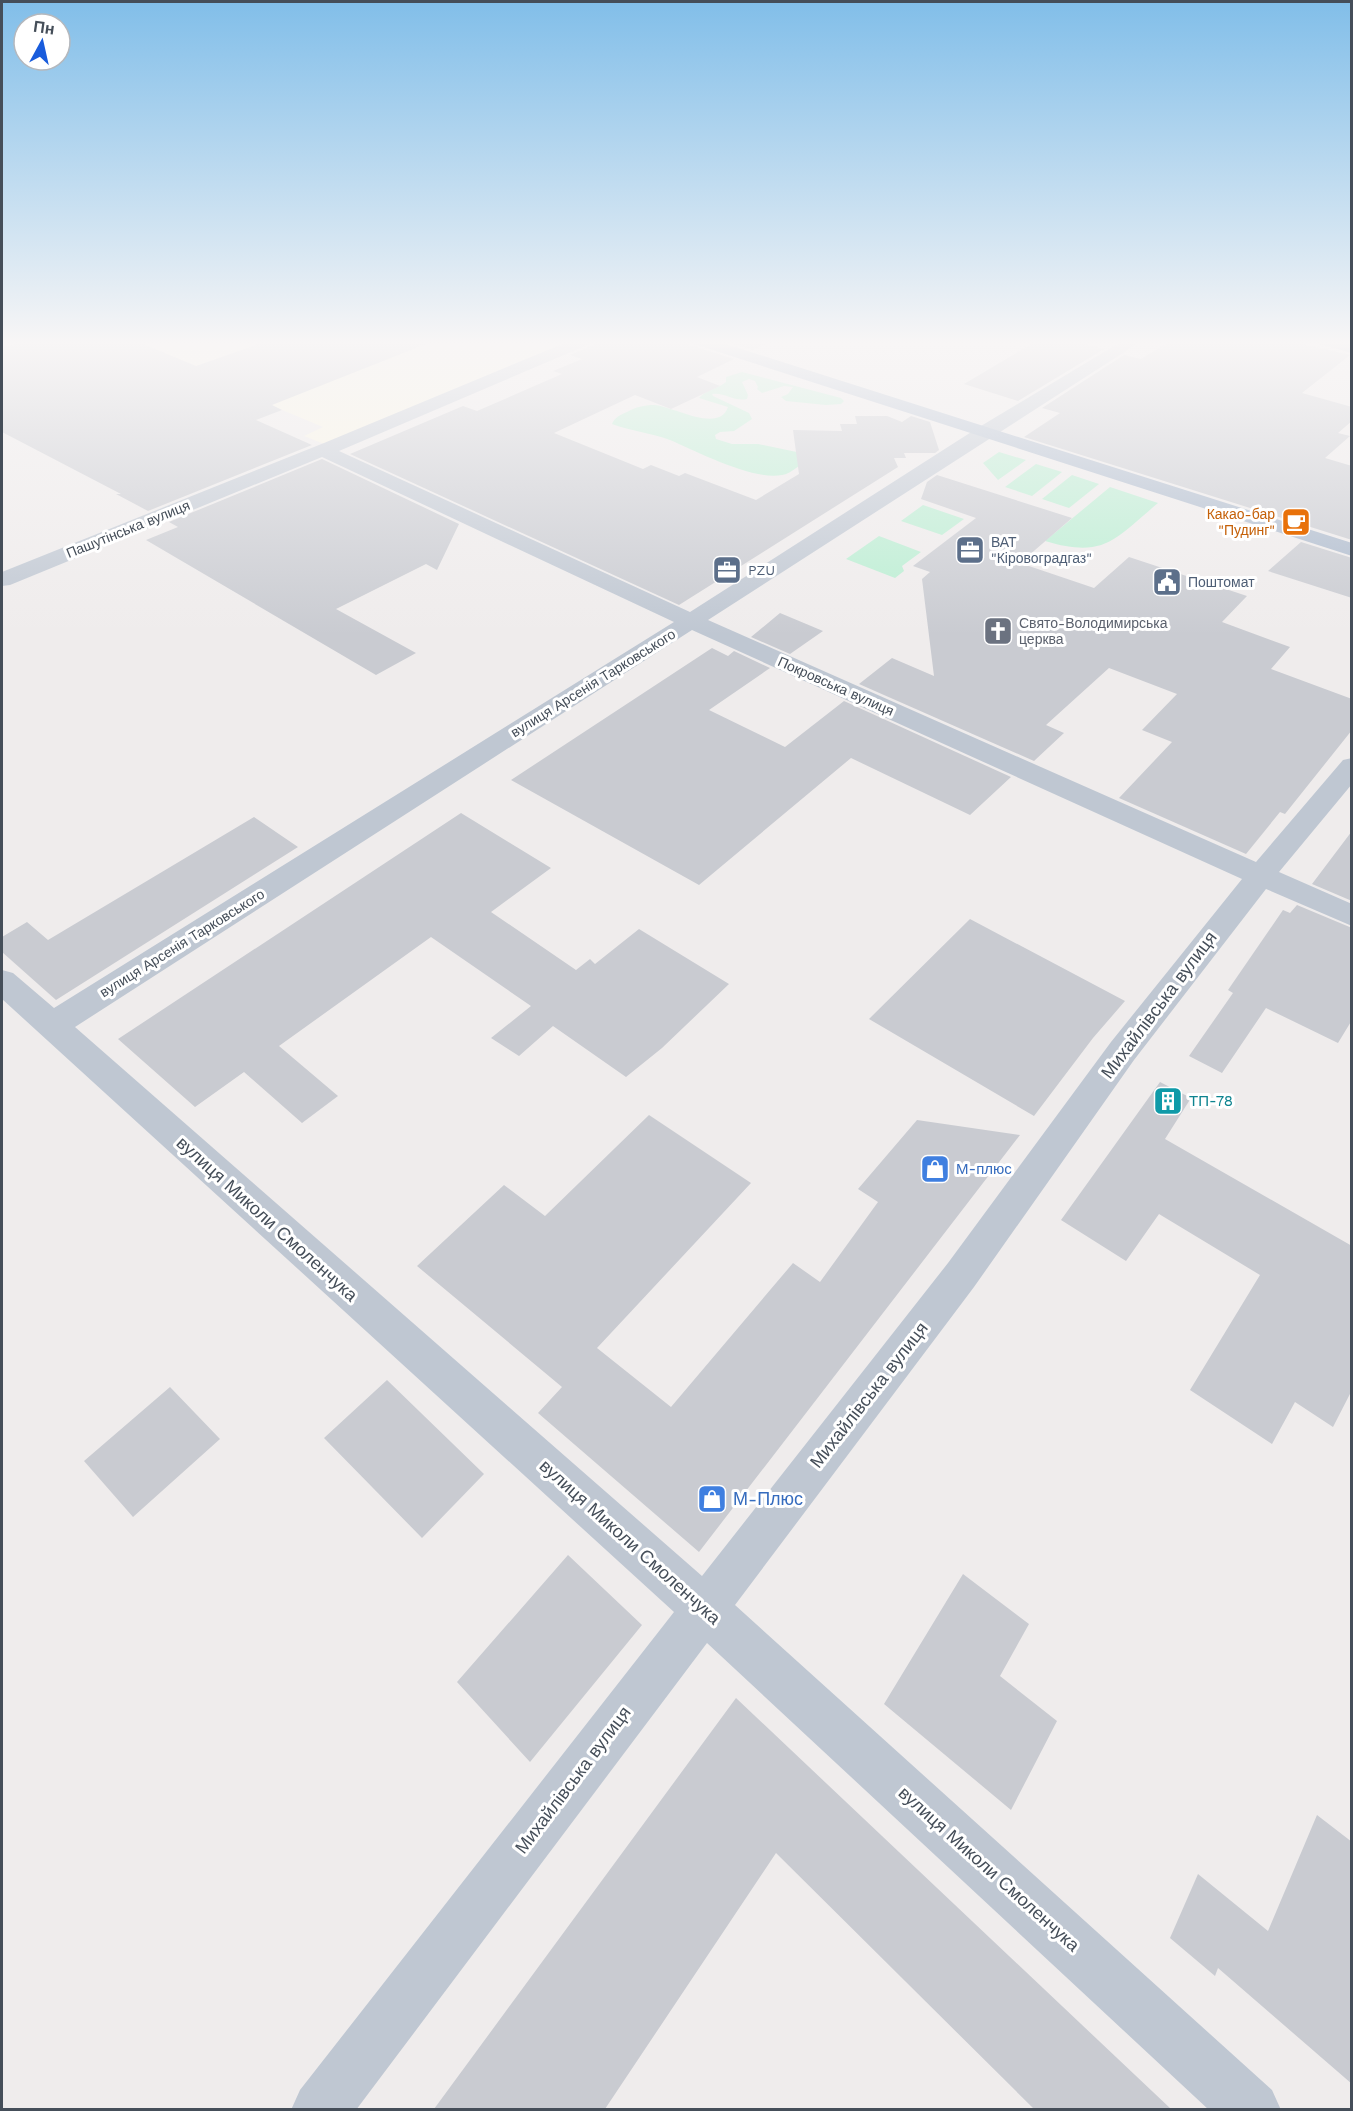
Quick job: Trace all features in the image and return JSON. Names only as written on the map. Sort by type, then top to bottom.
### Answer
[{"type":"main road","points":[[999,439],[1352,550]]},
{"type":"street","name":"Пашутінська вулиця","points":[[2,580],[350,439]]},
{"type":"street","name":"вулиця Арсенія Тарковського","points":[[51,1026],[691,621],[973,439]]},
{"type":"street","name":"Покровська вулиця","points":[[322,450],[691,621],[1352,916]]},
{"type":"street","name":"Михайлівська вулиця","points":[[320,2109],[961,1275],[1049,1150],[1165,996],[1261,874],[1352,766]]},
{"type":"street","name":"вулиця Миколи Смоленчука","points":[[2,981],[705,1609],[1252,2109]]},
{"type":"shaded area","points":[[310,439],[337,439],[324,444]]},
{"type":"green space","points":[[665,439],[716,439],[732,444],[758,444],[811,455],[789,472],[770,476],[741,469]]},
{"type":"green space","points":[[999,452],[1026,460],[998,480],[983,463]]},
{"type":"green space","points":[[1036,464],[1062,472],[1032,496],[1005,487]]},
{"type":"green space","points":[[1072,475],[1099,484],[1069,508],[1042,499]]},
{"type":"green space","points":[[1110,487],[1158,503],[1131,527],[1108,542],[1082,548],[1045,541]]},
{"type":"green space","points":[[923,505],[964,519],[942,535],[901,521]]},
{"type":"green space","points":[[879,536],[921,552],[902,566],[904,571],[895,578],[846,559]]},
{"type":"building","points":[[15,439],[297,439],[312,445],[148,511],[116,494],[121,494]]},
{"type":"building","points":[[386,439],[568,439],[643,469],[651,465],[679,476],[685,473],[756,500],[799,474],[794,439],[935,439],[939,450],[935,453],[904,453],[906,458],[894,458],[898,467],[679,605],[350,454]]},
{"type":"building","points":[[1029,439],[1347,439],[1325,458],[1352,466],[1352,540]]},
{"type":"building","points":[[322,459],[459,524],[437,570],[426,564],[336,609],[416,653],[376,675],[146,540],[178,527],[169,522]]},
{"type":"building","points":[[937,475],[1072,518],[1020,563],[1094,588],[1129,557],[1247,596],[1222,622],[1290,647],[1271,669],[1352,699],[1352,730],[1285,814],[1280,812],[1246,854],[1119,798],[1172,742],[1142,730],[1177,694],[1109,668],[1046,725],[1064,733],[1034,761],[859,684],[892,658],[934,676],[922,579],[930,572],[913,566],[976,518],[921,499],[927,482]]},
{"type":"building","points":[[1301,542],[1352,558],[1352,598],[1268,571]]},
{"type":"building","points":[[780,613],[823,631],[790,654],[751,637]]},
{"type":"building","points":[[712,648],[728,656],[734,651],[770,668],[709,710],[785,747],[844,701],[1011,777],[970,815],[851,758],[699,885],[511,780]]},
{"type":"building","points":[[461,813],[551,868],[491,912],[576,970],[590,959],[595,964],[639,929],[729,984],[662,1048],[626,1077],[553,1026],[519,1056],[491,1038],[531,1006],[431,937],[279,1046],[338,1096],[302,1123],[244,1072],[195,1107],[118,1039]]},
{"type":"building","points":[[254,817],[298,847],[56,1000],[2,952],[2,937],[27,922],[48,940]]},
{"type":"building","points":[[1352,831],[1352,901],[1312,884]]},
{"type":"building","points":[[1297,905],[1352,928],[1352,1020],[1338,1043],[1266,1008],[1222,1073],[1189,1056],[1233,993],[1228,990],[1283,910],[1290,913]]},
{"type":"building","points":[[970,919],[1125,1001],[1093,1038],[1034,1116],[869,1019]]},
{"type":"building","points":[[1160,1082],[1191,1098],[1165,1139],[1352,1246],[1352,1390],[1333,1427],[1295,1402],[1272,1444],[1190,1390],[1260,1275],[1159,1214],[1126,1261],[1061,1220]]},
{"type":"building","points":[[649,1115],[751,1183],[597,1348],[671,1407],[793,1263],[820,1282],[878,1202],[858,1189],[917,1120],[1020,1135],[699,1552],[538,1413],[562,1387],[417,1266],[504,1185],[545,1216]]},
{"type":"building","points":[[387,1380],[484,1474],[422,1538],[324,1438]]},
{"type":"building","points":[[170,1387],[220,1439],[133,1517],[84,1461]]},
{"type":"building","points":[[568,1555],[642,1625],[530,1762],[457,1682]]},
{"type":"building","points":[[963,1574],[1029,1624],[1000,1676],[1057,1721],[1011,1810],[884,1704]]},
{"type":"building","points":[[736,1698],[1171,2109],[1034,2109],[776,1853],[605,2109],[434,2109]]},
{"type":"building","points":[[1317,1815],[1352,1842],[1352,2084],[1218,1968],[1215,1976],[1170,1938],[1198,1874],[1268,1931]]},
{"type":"place","name":"Какао-бар \"Пудинг\"","points":[[1296,522]]},
{"type":"place","name":"ВАТ \"Кіровоградгаз\"","points":[[970,550]]},
{"type":"place","name":"PZU","points":[[727,570]]},
{"type":"place","name":"Поштомат","points":[[1167,582]]},
{"type":"place","name":"Свято-Володимирська церква","points":[[998,631]]},
{"type":"place","name":"ТП-78","points":[[1168,1101]]},
{"type":"place","name":"М-плюс","points":[[935,1169]]},
{"type":"place","name":"М-Плюс","points":[[712,1499]]}]
